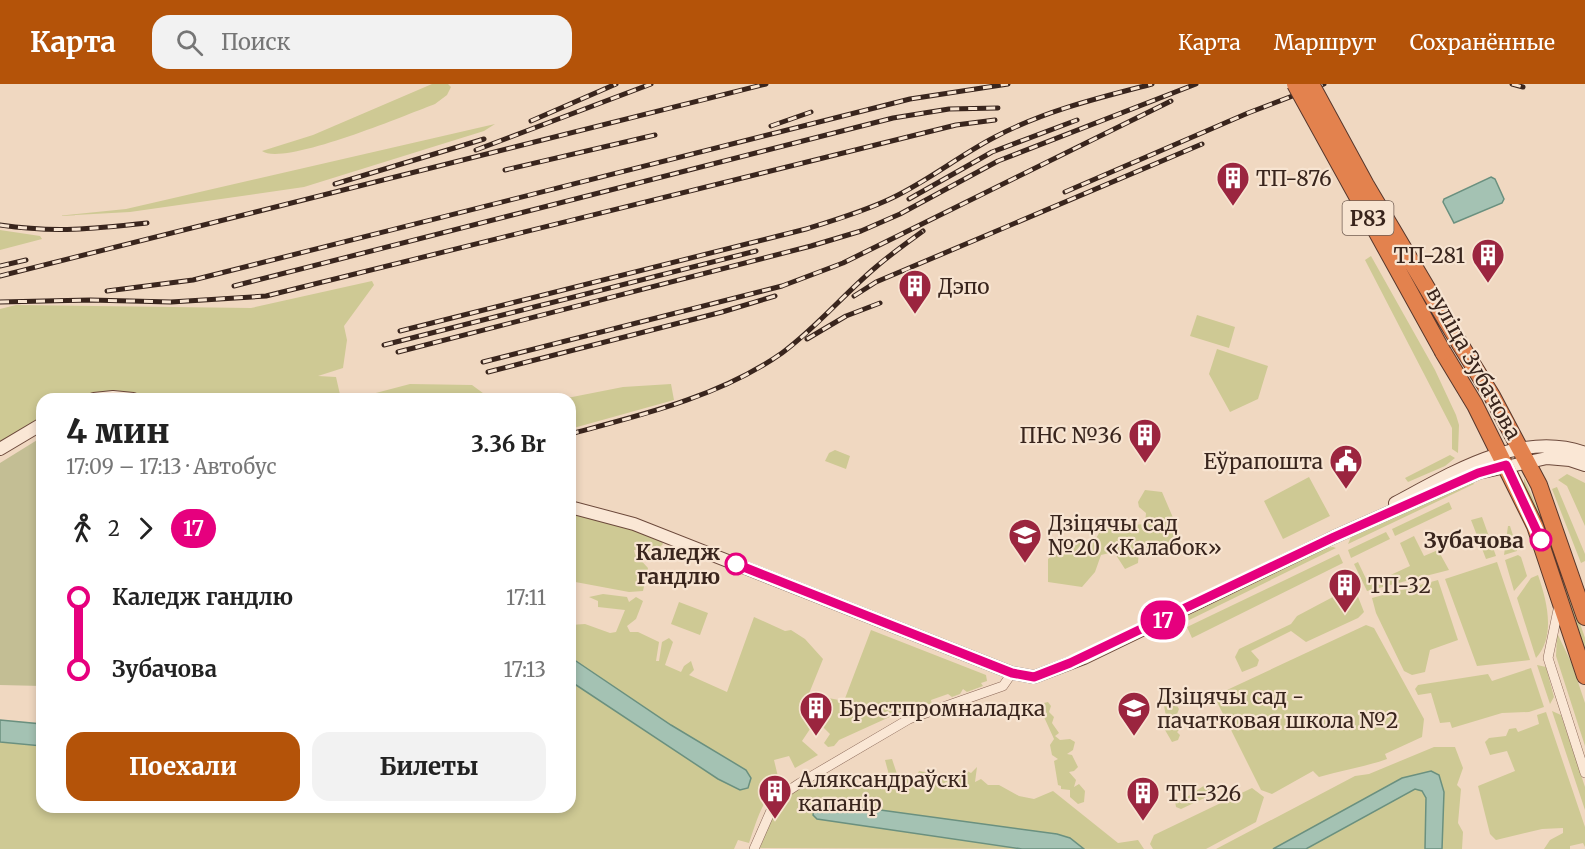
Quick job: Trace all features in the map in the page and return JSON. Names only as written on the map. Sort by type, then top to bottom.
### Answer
[{"type":"highway","name":"вуліца Зубачова","points":[[1295,84],[1443,352],[1475,405],[1503,460],[1542,541],[1585,676]]},
{"type":"highway","name":"вуліца Зубачова","points":[[1311,84],[1366,185],[1524,454],[1555,524],[1585,617]]},
{"type":"main road","points":[[0,449],[36,428]]},
{"type":"main road","points":[[576,509],[634,524],[1012,673],[1034,677],[1070,663],[1334,537],[1413,493],[1503,460],[1552,446],[1585,453]]},
{"type":"main road","points":[[1524,454],[1559,458],[1585,465]]},
{"type":"street","points":[[1560,600],[1548,658],[1585,773]]},
{"type":"street","points":[[754,849],[779,797],[909,719],[1003,686],[1012,673]]},
{"type":"shaded area","points":[[432,84],[448,84],[451,87],[447,95],[435,104],[319,146],[274,154],[262,151],[313,135]]},
{"type":"shaded area","points":[[495,124],[484,131],[304,187],[130,212],[57,216],[126,209]]},
{"type":"shaded area","points":[[1491,177],[1495,179],[1504,199],[1502,203],[1454,223],[1443,202],[1444,199]]},
{"type":"shaded area","points":[[0,230],[40,236],[42,239],[0,250]]},
{"type":"shaded area","points":[[1371,256],[1435,370],[1456,415],[1459,425],[1458,453],[1452,449],[1452,428],[1365,260]]},
{"type":"shaded area","points":[[372,281],[374,285],[344,326],[347,340],[343,368],[318,376],[336,377],[340,393],[130,393],[115,390],[94,393],[36,393],[36,423],[0,445],[0,309],[16,305],[251,308]]},
{"type":"shaded area","points":[[1197,315],[1235,327],[1229,348],[1190,336]]},
{"type":"shaded area","points":[[1217,349],[1268,366],[1258,399],[1230,412],[1209,374]]},
{"type":"shaded area","points":[[410,384],[472,385],[483,393],[376,393]]},
{"type":"shaded area","points":[[671,384],[674,400],[576,427],[576,396],[623,387]]},
{"type":"shaded area","points":[[36,441],[36,686],[0,685],[0,463]]},
{"type":"shaded area","points":[[835,450],[850,456],[846,469],[825,461],[829,453]]},
{"type":"shaded area","points":[[1450,455],[1455,458],[1445,466],[1408,482],[1405,478]]},
{"type":"shaded area","points":[[1567,474],[1585,483],[1585,526],[1567,486],[1558,480]]},
{"type":"shaded area","points":[[1309,477],[1330,516],[1283,539],[1264,501]]},
{"type":"shaded area","points":[[1524,478],[1552,541],[1585,638],[1585,659],[1548,541],[1524,485]]},
{"type":"shaded area","points":[[1473,482],[1474,484],[1348,544],[1351,537]]},
{"type":"shaded area","points":[[1557,487],[1585,554],[1585,561],[1581,563],[1552,489]]},
{"type":"shaded area","points":[[1145,490],[1162,492],[1174,520],[1176,538],[1155,552],[1145,547],[1139,550],[1138,563],[1125,569],[1114,552],[1101,555],[1095,572],[1082,587],[1048,582],[1048,559],[1063,546],[1095,540],[1105,523],[1112,518],[1134,525],[1145,524],[1146,513],[1139,507],[1138,502]]},
{"type":"shaded area","points":[[1449,502],[1452,509],[1395,536],[1392,529]]},
{"type":"shaded area","points":[[576,513],[617,523],[661,539],[663,544],[655,552],[634,550],[648,568],[643,591],[629,592],[576,582]]},
{"type":"shaded area","points":[[1482,517],[1496,556],[1486,559],[1471,520]]},
{"type":"shaded area","points":[[1508,526],[1510,526],[1517,551],[1504,555]]},
{"type":"shaded area","points":[[1386,532],[1390,539],[1351,558],[1348,550]]},
{"type":"shaded area","points":[[1414,536],[1424,556],[1438,550],[1449,570],[1367,591],[1354,564],[1358,562],[1369,585],[1410,566],[1400,543]]},
{"type":"shaded area","points":[[1325,548],[1336,548],[1181,624],[1181,619]]},
{"type":"shaded area","points":[[1339,554],[1343,563],[1192,638],[1187,627]]},
{"type":"shaded area","points":[[1518,555],[1521,557],[1527,576],[1514,591],[1505,560]]},
{"type":"shaded area","points":[[1497,562],[1530,660],[1477,666],[1445,579]]},
{"type":"shaded area","points":[[1538,575],[1547,607],[1548,629],[1542,649],[1536,658],[1517,598],[1531,578]]},
{"type":"shaded area","points":[[1438,580],[1458,640],[1430,650],[1425,672],[1412,675],[1404,671],[1376,613],[1372,598]]},
{"type":"shaded area","points":[[1355,589],[1364,612],[1358,618],[1306,642],[1291,631],[1251,651],[1259,660],[1257,666],[1242,672],[1235,657],[1239,649],[1291,624],[1297,616],[1346,590]]},
{"type":"shaded area","points":[[603,594],[627,597],[629,602],[636,597],[643,601],[636,619],[627,626],[630,632],[638,632],[659,642],[656,661],[659,661],[662,642],[669,638],[673,642],[665,665],[681,672],[684,666],[691,661],[694,670],[689,675],[727,692],[754,617],[785,631],[791,630],[805,639],[823,659],[808,696],[816,707],[823,697],[844,701],[871,630],[986,675],[987,681],[981,683],[983,686],[967,692],[963,689],[960,694],[952,697],[948,694],[931,700],[932,704],[916,705],[839,740],[834,746],[828,747],[824,743],[830,734],[816,720],[802,741],[818,755],[795,768],[789,756],[774,760],[780,785],[764,804],[749,843],[738,840],[734,849],[0,849],[0,742],[36,745],[36,813],[576,813],[576,685],[718,779],[743,790],[751,780],[746,770],[671,725],[576,661],[576,625],[585,624],[610,633],[616,632],[625,610],[598,607],[598,601],[589,597]]},
{"type":"shaded area","points":[[679,602],[708,613],[700,635],[671,624]]},
{"type":"shaded area","points":[[1366,625],[1374,628],[1424,719],[1422,737],[1385,754],[1387,759],[1379,762],[1319,777],[1313,771],[1272,794],[1261,790],[1214,696]]},
{"type":"shaded area","points":[[1557,633],[1572,664],[1585,703],[1585,746],[1556,656]]},
{"type":"shaded area","points":[[576,661],[671,725],[746,770],[751,778],[748,788],[740,790],[718,779],[576,685]]},
{"type":"shaded area","points":[[1537,665],[1546,667],[1554,697],[1550,704]]},
{"type":"shaded area","points":[[1531,668],[1544,707],[1529,712],[1502,713],[1452,728],[1450,722],[1440,723],[1431,693],[1418,695],[1415,689],[1418,685],[1488,674],[1492,681]]},
{"type":"shaded area","points":[[1165,698],[1176,704],[1179,709],[1174,722],[1179,724],[1180,729],[1177,732],[1180,735],[1178,740],[1172,742],[1165,730],[1170,719],[1166,716],[1163,701]]},
{"type":"shaded area","points":[[1048,702],[1051,706],[1049,712],[1054,717],[1052,723],[1059,733],[1055,736],[1060,740],[1070,739],[1075,742],[1073,750],[1067,754],[1072,755],[1078,767],[1069,772],[1076,780],[1074,787],[1079,784],[1085,791],[1084,802],[1078,804],[1070,797],[1070,790],[1061,789],[1058,785],[1054,761],[1058,759],[1052,755],[1050,745],[1054,739],[1044,717],[1047,713],[1043,711],[1044,703]]},
{"type":"shaded area","points":[[1552,711],[1561,715],[1585,787],[1585,810]]},
{"type":"shaded area","points":[[1546,712],[1585,827],[1585,847],[1583,843],[1570,846],[1570,849],[1544,849],[1550,840],[1563,833],[1563,828],[1542,829],[1496,840],[1490,834],[1478,786],[1515,771],[1507,751],[1490,755],[1485,742],[1489,738],[1506,736],[1509,729],[1516,728],[1518,732],[1539,724],[1537,715]]},
{"type":"shaded area","points":[[0,720],[36,723],[36,745],[0,742]]},
{"type":"shaded area","points":[[1434,747],[1455,747],[1463,768],[1457,785],[1461,789],[1458,823],[1463,832],[1462,849],[1216,849],[1355,776],[1369,774]]},
{"type":"shaded area","points":[[892,759],[898,777],[915,779],[919,771],[956,777],[963,769],[971,773],[977,767],[975,782],[981,779],[988,785],[999,785],[1019,796],[1034,799],[1053,791],[1118,843],[1138,840],[1144,849],[760,848],[782,803],[805,782],[892,786],[885,760]]},
{"type":"shaded area","points":[[1431,771],[1439,775],[1444,792],[1442,849],[1425,849],[1426,798],[1422,791],[1415,789],[1306,849],[1273,849],[1402,778]]},
{"type":"shaded area","points":[[1205,785],[1210,785],[1211,795],[1181,809],[1176,807],[1175,801],[1184,799]]},
{"type":"shaded area","points":[[1252,788],[1264,797],[1256,822],[1206,849],[1153,849],[1150,844],[1154,835]]},
{"type":"shaded area","points":[[824,806],[851,806],[1057,834],[1070,838],[1084,849],[1022,849],[817,819],[813,815],[814,811]]},
{"type":"railway","points":[[531,121],[616,84]]},
{"type":"railway","points":[[476,150],[651,84]]},
{"type":"railway","points":[[0,276],[766,84]]},
{"type":"railway","points":[[107,291],[193,280],[910,99],[1008,84]]},
{"type":"railway","points":[[400,331],[839,219],[892,198],[982,144],[1014,128],[1072,106],[1152,84]]},
{"type":"railway","points":[[398,352],[811,246],[861,231],[900,214],[998,161],[1196,84]]},
{"type":"railway","points":[[1065,192],[1248,113],[1324,84]]},
{"type":"railway","points":[[1512,84],[1523,87]]},
{"type":"railway","points":[[483,362],[782,286],[843,263],[1171,101]]},
{"type":"railway","points":[[234,286],[893,118],[949,109],[998,108]]},
{"type":"railway","points":[[771,126],[811,112]]},
{"type":"railway","points":[[0,302],[90,300],[171,302],[266,296],[956,125],[995,120]]},
{"type":"railway","points":[[909,199],[992,152],[1077,120]]},
{"type":"railway","points":[[505,170],[655,135]]},
{"type":"railway","points":[[335,184],[484,139]]},
{"type":"railway","points":[[854,296],[876,282],[1202,144]]},
{"type":"railway","points":[[0,225],[38,229],[74,229],[147,223]]},
{"type":"railway","points":[[576,432],[707,393],[758,368],[782,353],[876,267],[923,231]]},
{"type":"railway","points":[[384,345],[756,251]]},
{"type":"railway","points":[[0,266],[26,260]]},
{"type":"railway","points":[[488,372],[722,312],[775,296]]},
{"type":"railway","points":[[807,339],[846,316],[880,303]]},
{"type":"bus line","name":"17","points":[[736,564],[1012,673],[1034,677],[1084,658],[1334,537],[1478,473],[1506,465],[1541,540]]},
{"type":"place","name":"ТП-876","points":[[1233,207]]},
{"type":"place","name":"ТП-281","points":[[1488,284]]},
{"type":"place","name":"Дэпо","points":[[915,315]]},
{"type":"place","name":"ПНС №36","points":[[1145,464]]},
{"type":"place","name":"Еўрапошта","points":[[1346,490]]},
{"type":"place","name":"Зубачова","points":[[1541,540]]},
{"type":"place","name":"Каледж гандлю","points":[[736,564]]},
{"type":"place","name":"Дзіцячы сад №20 «Калабок»","points":[[1025,564]]},
{"type":"place","name":"ТП-32","points":[[1345,614]]},
{"type":"place","name":"Брестпромналадка","points":[[816,737]]},
{"type":"place","name":"Дзіцячы сад - пачатковая школа №2","points":[[1134,737]]},
{"type":"place","name":"Аляксандраўскі капанір","points":[[775,820]]},
{"type":"place","name":"ТП-326","points":[[1143,822]]}]
